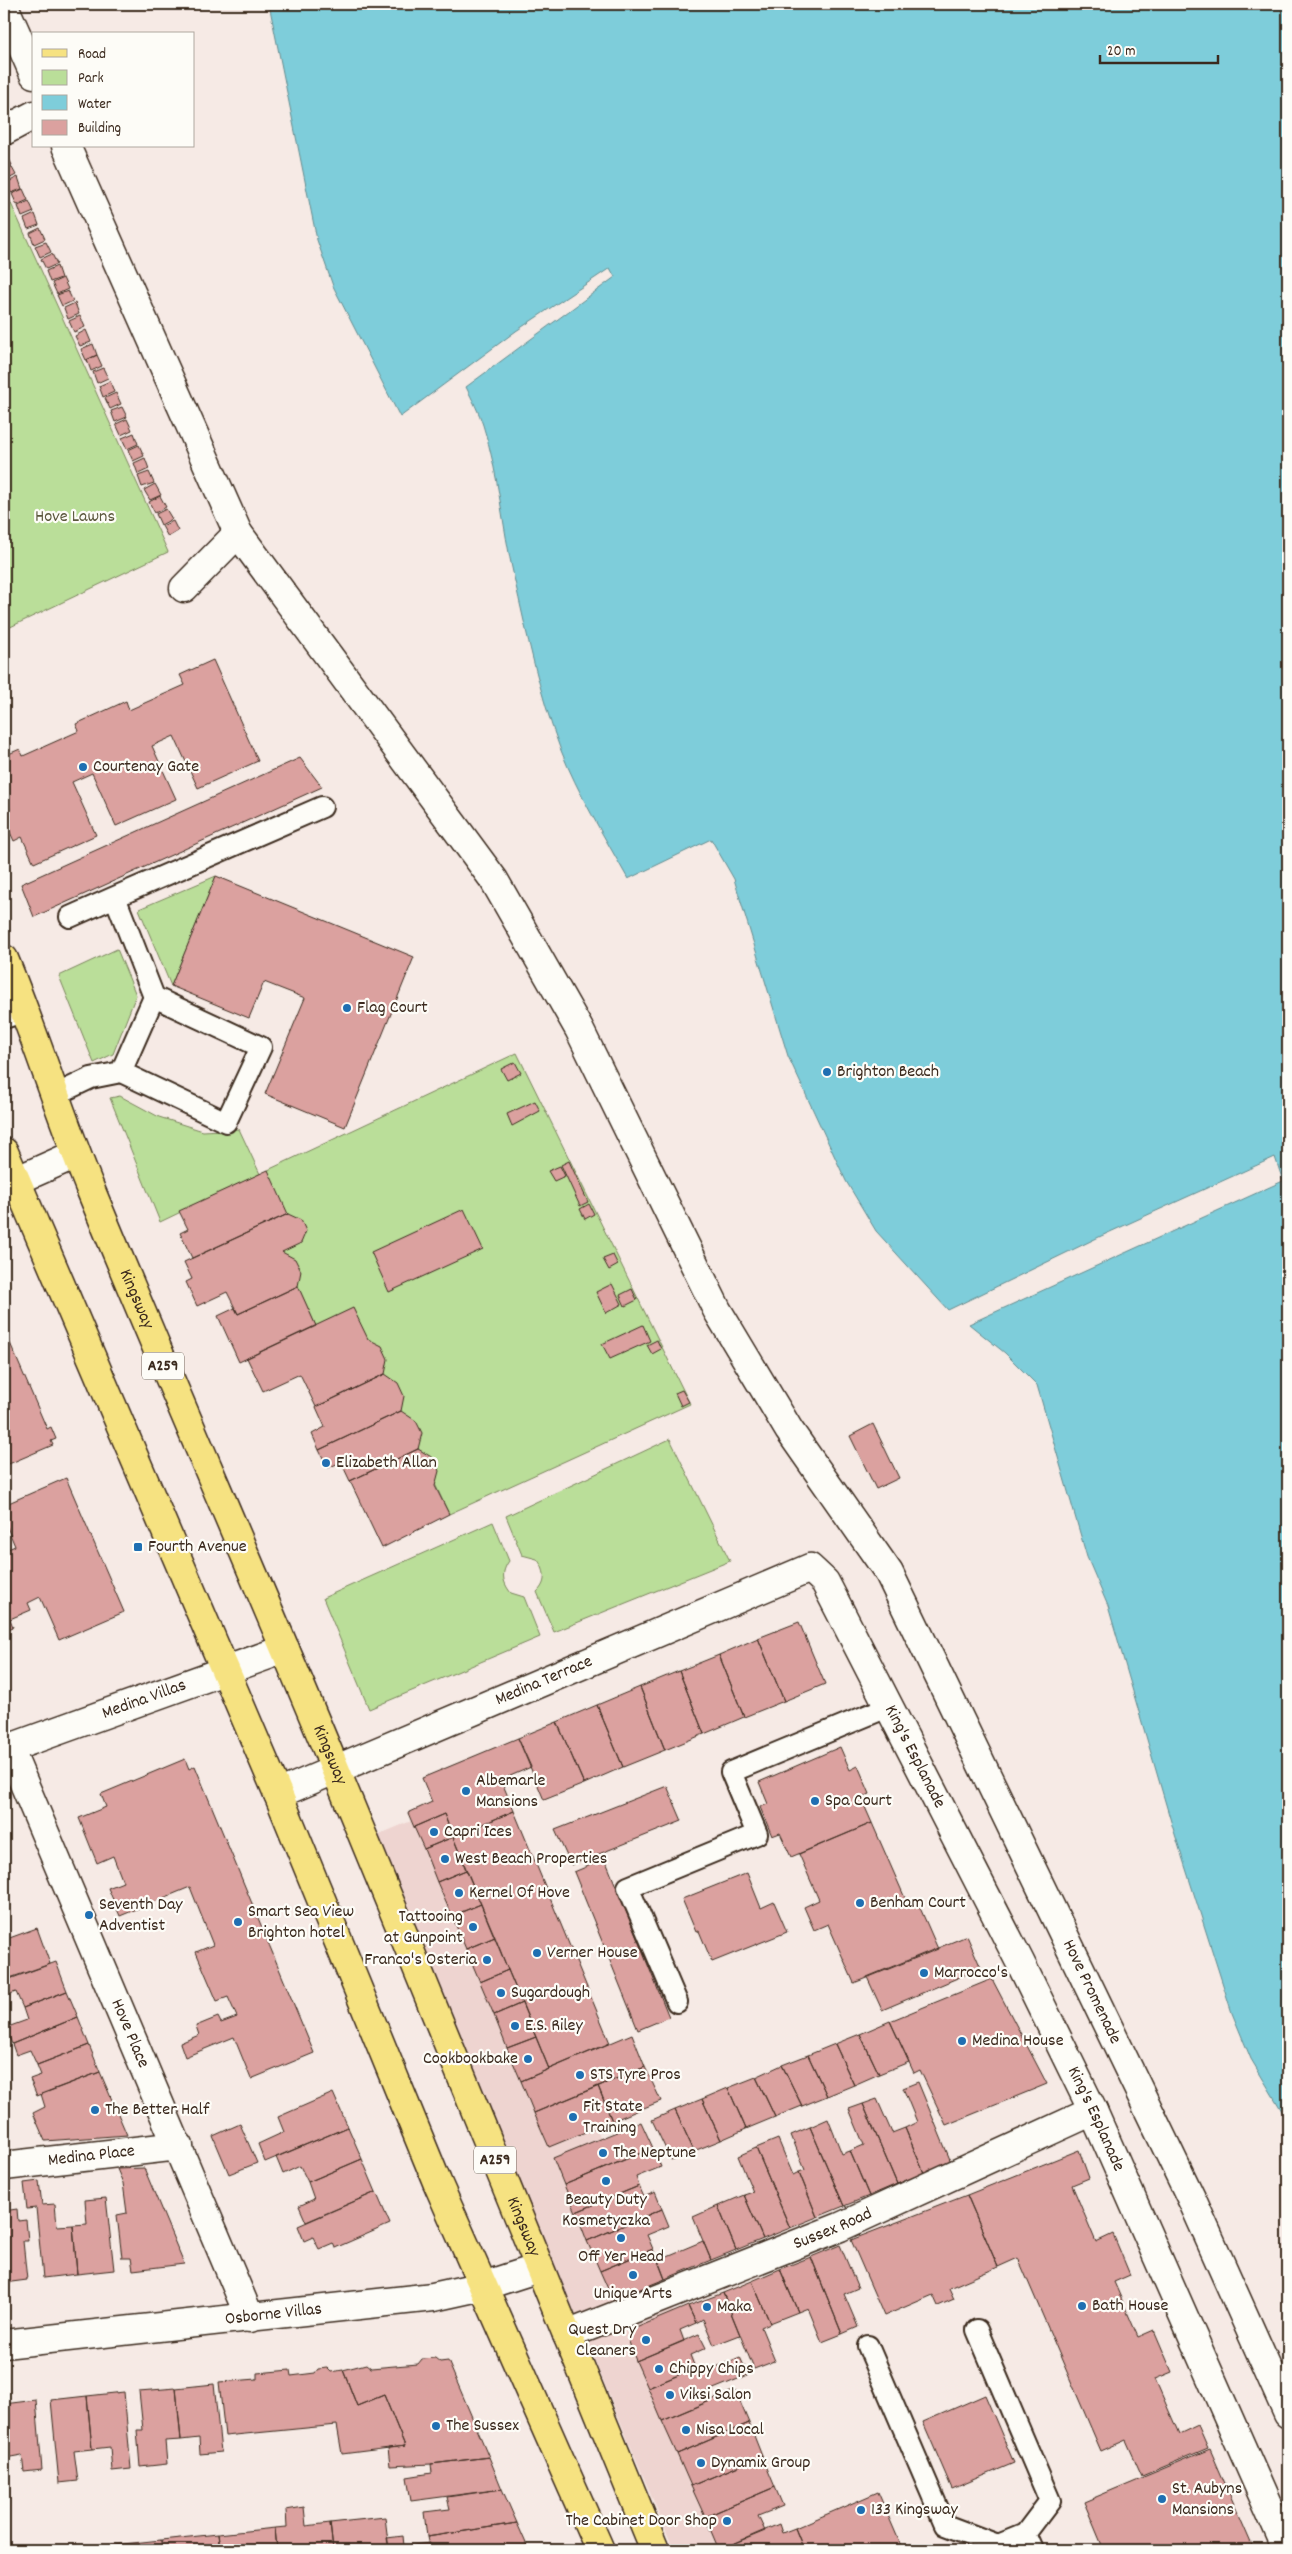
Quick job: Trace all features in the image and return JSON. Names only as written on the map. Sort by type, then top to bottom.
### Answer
[{"type":"main road","name":"Kingsway","points":[[4,959],[15,1015],[53,1096],[168,1376],[285,1649],[655,2550]]},
{"type":"main road","points":[[4,1152],[9,1183],[278,1794],[397,2087],[600,2550]]},
{"type":"street","points":[[4,6],[32,69]]},
{"type":"street","points":[[4,131],[32,116]]},
{"type":"street","name":"Hove Promenade","points":[[67,148],[238,533],[494,880],[579,1028],[717,1310],[789,1430],[889,1573],[1193,2202],[1288,2414]]},
{"type":"street","points":[[184,588],[238,533]]},
{"type":"street","points":[[9,1183],[76,1154]]},
{"type":"street","name":"King's Esplanade","points":[[810,1568],[825,1582],[890,1706],[1093,2112],[1287,2550]]},
{"type":"street","name":"Medina Terrace","points":[[278,1794],[810,1568]]},
{"type":"street","name":"Medina Villas","points":[[6,1749],[224,1673],[285,1649]]},
{"type":"street","name":"Hove Place","points":[[6,1749],[179,2146],[250,2318]]},
{"type":"street","name":"Sussex Road","points":[[567,2335],[840,2227],[1093,2112]]},
{"type":"street","name":"Medina Place","points":[[4,2166],[179,2146]]},
{"type":"street","name":"Osborne Villas","points":[[4,2344],[433,2297],[483,2286],[539,2268]]},
{"type":"lane","points":[[70,917],[322,807]]},
{"type":"lane","points":[[53,1096],[91,1078],[120,1072],[226,1122],[261,1047],[154,997],[115,897]]},
{"type":"lane","points":[[120,1072],[154,997]]},
{"type":"lane","points":[[677,2002],[628,1887],[756,1834],[731,1772],[890,1706]]},
{"type":"lane","points":[[868,2346],[946,2525],[998,2545],[1028,2542],[1050,2500],[977,2330]]},
{"type":"shaded area","points":[[459,1801],[773,2550],[674,2550],[375,1836]]},
{"type":"green space","name":"Hove Lawns","points":[[4,188],[168,552],[4,630]]},
{"type":"green space","points":[[216,876],[171,986],[139,909]]},
{"type":"green space","points":[[117,949],[136,995],[113,1054],[94,1063],[59,976]]},
{"type":"green space","points":[[517,1053],[690,1404],[449,1514],[353,1309],[316,1326],[282,1252],[268,1170]]},
{"type":"green space","points":[[120,1096],[159,1117],[203,1131],[239,1129],[260,1174],[160,1222],[110,1098]]},
{"type":"green space","points":[[670,1439],[730,1561],[554,1632],[537,1592],[544,1580],[542,1567],[537,1559],[522,1555],[506,1516]]},
{"type":"green space","points":[[493,1522],[509,1561],[504,1573],[504,1581],[511,1593],[524,1597],[540,1637],[369,1709],[323,1598]]},
{"type":"water","points":[[269,4],[1288,4],[1288,2121],[1251,2059],[1232,2013],[1172,1825],[1108,1606],[1087,1557],[1037,1385],[1005,1353],[969,1324],[1283,1181],[1275,1157],[1099,1237],[948,1310],[876,1231],[846,1181],[788,1056],[734,879],[711,839],[628,879],[592,815],[567,765],[540,685],[510,558],[497,481],[488,444],[483,425],[466,387],[615,277],[610,268],[516,331],[400,417],[333,286],[317,240]]},
{"type":"building","points":[[7,155],[12,165],[4,168],[4,157]]},
{"type":"building","points":[[11,166],[16,175],[5,181],[4,169]]},
{"type":"building","points":[[18,177],[22,189],[11,193],[6,183]]},
{"type":"building","points":[[23,189],[28,200],[17,205],[12,194]]},
{"type":"building","points":[[29,201],[34,212],[22,217],[18,206]]},
{"type":"building","points":[[35,214],[39,225],[28,229],[24,219]]},
{"type":"building","points":[[40,228],[45,239],[34,244],[30,233]]},
{"type":"building","points":[[46,242],[51,252],[40,257],[35,246]]},
{"type":"building","points":[[52,254],[57,264],[46,269],[41,259]]},
{"type":"building","points":[[57,266],[61,278],[50,282],[46,271]]},
{"type":"building","points":[[63,278],[68,289],[57,294],[52,283]]},
{"type":"building","points":[[68,291],[73,301],[62,306],[57,295]]},
{"type":"building","points":[[75,303],[79,314],[68,319],[64,308]]},
{"type":"building","points":[[80,316],[85,327],[74,332],[69,321]]},
{"type":"building","points":[[86,330],[91,342],[80,346],[75,336]]},
{"type":"building","points":[[93,344],[97,355],[86,360],[81,349]]},
{"type":"building","points":[[97,355],[102,366],[91,371],[87,360]]},
{"type":"building","points":[[103,368],[108,378],[97,383],[93,372]]},
{"type":"building","points":[[110,381],[114,392],[103,397],[99,386]]},
{"type":"building","points":[[116,393],[121,404],[110,409],[105,398]]},
{"type":"building","points":[[122,407],[127,417],[115,422],[111,411]]},
{"type":"building","points":[[127,419],[132,430],[121,435],[116,424]]},
{"type":"building","points":[[134,433],[138,444],[127,449],[122,438]]},
{"type":"building","points":[[139,445],[144,456],[133,461],[128,450]]},
{"type":"building","points":[[145,458],[149,469],[138,474],[134,463]]},
{"type":"building","points":[[149,472],[154,483],[142,487],[138,476]]},
{"type":"building","points":[[155,484],[161,495],[150,500],[144,490]]},
{"type":"building","points":[[160,496],[166,507],[155,513],[149,502]]},
{"type":"building","points":[[166,509],[172,519],[161,525],[156,514]]},
{"type":"building","points":[[173,521],[178,531],[168,537],[162,526]]},
{"type":"building","name":"Courtenay Gate","points":[[213,660],[258,761],[198,788],[174,736],[152,746],[176,799],[116,826],[92,773],[72,782],[96,835],[34,863],[22,837],[14,841],[4,819],[4,811],[10,809],[4,795],[4,756],[20,749],[23,756],[79,731],[76,724],[126,701],[129,710],[185,685],[180,675]]},
{"type":"building","points":[[300,758],[322,787],[34,917],[21,884]]},
{"type":"building","name":"Flag Court","points":[[216,876],[414,957],[345,1127],[265,1094],[305,998],[264,982],[249,1018],[171,986]]},
{"type":"building","points":[[515,1062],[521,1073],[507,1080],[501,1069]]},
{"type":"building","points":[[535,1101],[540,1111],[512,1126],[507,1114]]},
{"type":"building","points":[[569,1161],[588,1202],[580,1206],[561,1165]]},
{"type":"building","points":[[560,1166],[565,1176],[554,1181],[548,1171]]},
{"type":"building","points":[[268,1170],[288,1214],[192,1258],[180,1233],[188,1229],[179,1211]]},
{"type":"building","points":[[589,1204],[594,1214],[585,1219],[580,1209]]},
{"type":"building","points":[[464,1209],[483,1249],[389,1292],[371,1252]]},
{"type":"building","points":[[288,1214],[301,1220],[306,1231],[301,1243],[282,1252],[295,1259],[301,1271],[298,1286],[238,1314],[227,1292],[197,1306],[186,1282],[192,1279],[184,1262]]},
{"type":"building","points":[[613,1255],[618,1265],[609,1270],[603,1259]]},
{"type":"building","points":[[612,1284],[622,1304],[606,1313],[596,1292]]},
{"type":"building","points":[[298,1286],[316,1326],[239,1362],[218,1316],[235,1308],[238,1314]]},
{"type":"building","points":[[632,1289],[637,1300],[625,1306],[620,1295]]},
{"type":"building","points":[[353,1308],[368,1339],[382,1346],[388,1359],[385,1374],[316,1407],[300,1374],[263,1391],[247,1358]]},
{"type":"building","points":[[643,1325],[650,1341],[610,1359],[602,1344]]},
{"type":"building","points":[[4,1329],[47,1429],[51,1427],[56,1439],[51,1441],[53,1445],[4,1466]]},
{"type":"building","points":[[657,1340],[661,1349],[652,1354],[647,1345]]},
{"type":"building","points":[[385,1374],[398,1383],[404,1396],[401,1411],[319,1450],[312,1434],[325,1427],[316,1407]]},
{"type":"building","points":[[682,1390],[689,1402],[681,1406],[675,1393]]},
{"type":"building","points":[[401,1411],[416,1421],[422,1433],[418,1449],[350,1481],[341,1462],[328,1468],[319,1450]]},
{"type":"building","points":[[873,1424],[899,1478],[876,1489],[850,1436]]},
{"type":"building","points":[[418,1449],[433,1458],[439,1471],[435,1486],[449,1514],[382,1548],[350,1481]]},
{"type":"building","points":[[66,1478],[124,1612],[59,1640],[40,1597],[28,1603],[31,1610],[10,1619],[13,1627],[4,1631],[4,1546],[6,1550],[15,1546],[4,1520],[4,1505]]},
{"type":"building","points":[[799,1622],[825,1684],[784,1701],[758,1638]]},
{"type":"building","points":[[758,1638],[784,1701],[744,1717],[719,1655]]},
{"type":"building","points":[[719,1655],[744,1717],[704,1734],[679,1671]]},
{"type":"building","points":[[679,1671],[704,1734],[665,1750],[640,1687]]},
{"type":"building","points":[[640,1687],[665,1750],[623,1767],[597,1705]]},
{"type":"building","points":[[597,1705],[623,1767],[584,1784],[557,1722]]},
{"type":"building","points":[[557,1722],[584,1784],[544,1800],[518,1738]]},
{"type":"building","name":"Albemarle Mansions","points":[[518,1738],[531,1767],[501,1780],[514,1811],[453,1837],[444,1814],[414,1827],[408,1813],[432,1802],[422,1778]]},
{"type":"building","name":"Spa Court","points":[[840,1747],[850,1770],[858,1766],[870,1794],[861,1798],[872,1823],[791,1857],[780,1833],[772,1836],[760,1807],[768,1804],[759,1782]]},
{"type":"building","points":[[185,1759],[189,1769],[195,1766],[314,2053],[251,2079],[234,2037],[185,2057],[180,2043],[199,2035],[196,2026],[218,2017],[221,2023],[237,2017],[228,1997],[217,2001],[196,1952],[213,1945],[190,1887],[120,1916],[108,1888],[123,1882],[113,1856],[97,1863],[79,1818],[106,1807],[101,1794]]},
{"type":"building","points":[[667,1786],[682,1821],[571,1865],[555,1830]]},
{"type":"building","name":"Verner House","points":[[514,1811],[610,2043],[549,2069],[453,1837]]},
{"type":"building","name":"Capri Ices","points":[[444,1814],[453,1837],[424,1849],[414,1827]]},
{"type":"building","name":"Benham Court","points":[[872,1823],[908,1905],[917,1901],[938,1949],[854,1983],[828,1924],[814,1930],[804,1907],[819,1900],[799,1854]]},
{"type":"building","name":"West Beach Properties","points":[[453,1837],[466,1870],[437,1882],[424,1849]]},
{"type":"building","points":[[605,1859],[669,2017],[638,2030],[574,1872]]},
{"type":"building","name":"Kernel Of Hove","points":[[466,1870],[481,1904],[452,1916],[437,1882]]},
{"type":"building","points":[[747,1873],[761,1908],[774,1902],[787,1932],[712,1962],[699,1931],[696,1932],[682,1899]]},
{"type":"building","name":"Tattooing at Gunpoint","points":[[481,1904],[495,1937],[466,1949],[452,1916]]},
{"type":"building","points":[[37,1928],[50,1964],[4,1980],[4,1940]]},
{"type":"building","name":"Marrocco's","points":[[967,1936],[981,1968],[882,2010],[867,1977]]},
{"type":"building","name":"Franco's Osteria","points":[[495,1937],[508,1970],[480,1982],[466,1949]]},
{"type":"building","points":[[56,1962],[67,1991],[23,2008],[16,1992],[4,1996],[4,1981]]},
{"type":"building","name":"Sugardough","points":[[508,1970],[522,2003],[494,2015],[480,1982]]},
{"type":"building","name":"Medina House","points":[[992,1979],[1047,2084],[946,2125],[920,2070],[914,2073],[890,2021]]},
{"type":"building","points":[[67,1991],[78,2017],[12,2044],[5,2028],[27,2020],[23,2008]]},
{"type":"building","name":"E.S. Riley","points":[[522,2003],[536,2037],[507,2048],[494,2015]]},
{"type":"building","points":[[78,2017],[89,2045],[37,2065],[30,2050],[16,2055],[12,2044]]},
{"type":"building","points":[[890,2021],[909,2062],[879,2074],[860,2034]]},
{"type":"building","name":"STS Tyre Pros","points":[[632,2034],[645,2067],[534,2113],[521,2081]]},
{"type":"building","points":[[860,2034],[879,2074],[854,2085],[835,2044]]},
{"type":"building","name":"Cookbookbake","points":[[536,2037],[549,2069],[521,2081],[507,2048]]},
{"type":"building","points":[[835,2044],[854,2085],[827,2096],[808,2055]]},
{"type":"building","points":[[89,2045],[100,2072],[37,2096],[30,2079],[41,2075],[37,2065]]},
{"type":"building","points":[[808,2055],[827,2096],[802,2106],[782,2065]]},
{"type":"building","points":[[782,2065],[802,2106],[775,2117],[756,2077]]},
{"type":"building","points":[[645,2067],[661,2101],[612,2121],[598,2086]]},
{"type":"building","points":[[100,2072],[127,2135],[45,2141],[33,2113],[45,2107],[41,2094]]},
{"type":"building","points":[[756,2077],[775,2117],[746,2129],[728,2088]]},
{"type":"building","points":[[918,2082],[951,2162],[924,2173],[905,2128],[917,2122],[903,2088]]},
{"type":"building","name":"Fit State Training","points":[[598,2086],[612,2121],[549,2147],[534,2113]]},
{"type":"building","points":[[728,2088],[746,2129],[721,2140],[702,2099]]},
{"type":"building","points":[[333,2093],[348,2127],[265,2162],[258,2144],[284,2132],[278,2117]]},
{"type":"building","points":[[702,2099],[721,2140],[694,2151],[675,2110]]},
{"type":"building","points":[[877,2099],[892,2133],[905,2128],[924,2173],[897,2184],[863,2104]]},
{"type":"building","points":[[863,2104],[897,2184],[869,2196],[850,2151],[864,2145],[849,2109]]},
{"type":"building","points":[[675,2110],[694,2151],[671,2160],[652,2120]]},
{"type":"building","points":[[828,2119],[842,2154],[850,2151],[869,2196],[844,2206],[810,2127]]},
{"type":"building","name":"The Neptune","points":[[641,2122],[653,2148],[564,2185],[553,2158]]},
{"type":"building","points":[[240,2124],[257,2163],[229,2174],[213,2136]]},
{"type":"building","points":[[348,2127],[362,2159],[308,2182],[300,2166],[283,2174],[276,2157]]},
{"type":"building","points":[[810,2127],[844,2206],[817,2217],[799,2172],[805,2170],[791,2135]]},
{"type":"building","points":[[778,2139],[793,2175],[799,2172],[817,2217],[790,2228],[756,2148]]},
{"type":"building","name":"Beauty Duty Kosmetyczka","points":[[653,2148],[661,2167],[636,2177],[639,2186],[576,2212],[564,2185]]},
{"type":"building","points":[[756,2148],[790,2228],[763,2239],[744,2195],[753,2192],[738,2156]]},
{"type":"building","name":"Bath House","points":[[1079,2150],[1089,2178],[1072,2185],[1096,2242],[1113,2234],[1130,2275],[1114,2282],[1138,2337],[1154,2330],[1172,2372],[1155,2379],[1179,2434],[1198,2425],[1208,2448],[1142,2476],[1126,2440],[1101,2451],[1018,2258],[998,2267],[967,2195]]},
{"type":"building","points":[[362,2159],[376,2192],[306,2222],[299,2206],[314,2199],[308,2182]]},
{"type":"building","points":[[144,2168],[184,2264],[133,2270],[131,2258],[122,2258],[117,2215],[127,2213],[123,2183],[117,2169]]},
{"type":"building","points":[[39,2181],[42,2205],[55,2204],[57,2226],[73,2225],[77,2274],[43,2278],[36,2208],[27,2209],[24,2183]]},
{"type":"building","points":[[639,2186],[644,2197],[655,2192],[662,2209],[587,2241],[576,2212]]},
{"type":"building","points":[[376,2192],[390,2224],[335,2248],[333,2243],[319,2249],[313,2237],[304,2241],[298,2226]]},
{"type":"building","points":[[744,2195],[763,2239],[736,2250],[718,2206]]},
{"type":"building","points":[[967,2195],[998,2267],[949,2288],[954,2299],[938,2306],[933,2295],[884,2316],[851,2240]]},
{"type":"building","points":[[106,2198],[114,2270],[77,2274],[73,2225],[87,2224],[85,2200]]},
{"type":"building","points":[[718,2206],[736,2250],[711,2260],[693,2217]]},
{"type":"building","points":[[17,2209],[18,2221],[26,2220],[28,2241],[23,2241],[27,2280],[4,2283],[4,2211]]},
{"type":"building","name":"Off Yer Head","points":[[662,2209],[669,2226],[647,2235],[653,2249],[600,2271],[587,2241]]},
{"type":"building","points":[[703,2241],[711,2260],[665,2279],[658,2260]]},
{"type":"building","points":[[840,2245],[858,2288],[844,2294],[858,2327],[842,2334],[811,2257]]},
{"type":"building","name":"Unique Arts","points":[[653,2249],[665,2279],[613,2300],[600,2271]]},
{"type":"building","points":[[811,2257],[842,2334],[822,2342],[808,2308],[798,2312],[780,2269]]},
{"type":"building","points":[[780,2269],[798,2312],[770,2323],[752,2281]]},
{"type":"building","points":[[752,2281],[770,2323],[761,2327],[775,2361],[754,2369],[723,2293]]},
{"type":"building","points":[[723,2293],[740,2335],[714,2345],[703,2319],[696,2323],[688,2306]]},
{"type":"building","points":[[688,2306],[696,2323],[680,2330],[684,2341],[636,2361],[629,2342],[631,2330]]},
{"type":"building","points":[[699,2334],[706,2348],[690,2355],[695,2368],[648,2388],[636,2361]]},
{"type":"building","points":[[740,2357],[748,2375],[706,2392],[710,2401],[662,2421],[648,2388],[695,2368],[697,2375]]},
{"type":"building","name":"The Sussex","points":[[435,2358],[440,2362],[448,2361],[489,2457],[431,2464],[390,2466],[388,2448],[405,2446],[384,2395],[357,2406],[343,2370],[366,2364],[371,2368],[418,2364],[422,2359]]},
{"type":"building","points":[[327,2368],[331,2372],[343,2370],[357,2406],[384,2395],[405,2446],[342,2454],[337,2425],[225,2436],[219,2382],[257,2379],[257,2373],[290,2370],[291,2376],[315,2373],[318,2369]]},
{"type":"building","points":[[214,2384],[221,2452],[200,2454],[199,2438],[181,2440],[176,2388]]},
{"type":"building","points":[[176,2388],[181,2440],[165,2441],[167,2464],[140,2467],[137,2430],[143,2430],[139,2391]]},
{"type":"building","points":[[735,2390],[749,2423],[677,2454],[662,2421]]},
{"type":"building","points":[[124,2392],[131,2469],[112,2471],[110,2447],[92,2449],[87,2396]]},
{"type":"building","points":[[985,2395],[1014,2463],[952,2489],[923,2422]]},
{"type":"building","points":[[87,2396],[92,2449],[74,2451],[78,2481],[59,2483],[51,2400]]},
{"type":"building","points":[[36,2400],[42,2470],[24,2472],[22,2455],[5,2458],[4,2404]]},
{"type":"building","points":[[749,2423],[762,2456],[691,2486],[677,2454]]},
{"type":"building","name":"St. Aubyns Mansions","points":[[1210,2449],[1254,2550],[1104,2550],[1084,2502]]},
{"type":"building","points":[[762,2456],[775,2487],[705,2517],[691,2486]]},
{"type":"building","points":[[489,2457],[502,2489],[411,2501],[407,2477],[432,2473],[431,2464]]},
{"type":"building","points":[[775,2487],[783,2506],[758,2516],[765,2531],[719,2550],[705,2517]]},
{"type":"building","points":[[502,2489],[517,2523],[427,2537],[424,2512],[450,2509],[447,2497]]},
{"type":"building","name":"133 Kingsway","points":[[878,2492],[903,2550],[804,2550],[795,2528]]},
{"type":"building","points":[[304,2507],[306,2526],[330,2523],[333,2550],[277,2550],[275,2528],[287,2527],[286,2510]]},
{"type":"building","points":[[385,2517],[389,2550],[333,2550],[330,2523]]},
{"type":"building","points":[[517,2523],[529,2550],[430,2550],[427,2537]]},
{"type":"building","points":[[779,2524],[782,2533],[795,2528],[804,2550],[719,2550]]},
{"type":"building","points":[[275,2528],[277,2550],[220,2550],[218,2534]]},
{"type":"building","points":[[218,2534],[220,2550],[162,2550],[161,2540]]},
{"type":"building","points":[[403,2536],[404,2546],[430,2543],[430,2550],[389,2550],[387,2538]]},
{"type":"building","points":[[161,2540],[162,2550],[105,2550],[104,2546]]},
{"type":"building","points":[[104,2546],[105,2550],[58,2550]]},
{"type":"place","name":"Courtenay Gate","points":[[83,767]]},
{"type":"place","name":"Flag Court","points":[[347,1008]]},
{"type":"place","name":"Brighton Beach","points":[[827,1072]]},
{"type":"place","name":"Elizabeth Allan","points":[[326,1463]]},
{"type":"place","name":"Fourth Avenue","points":[[138,1547]]},
{"type":"place","name":"Albemarle Mansions","points":[[466,1791]]},
{"type":"place","name":"Spa Court","points":[[815,1801]]},
{"type":"place","name":"Capri Ices","points":[[434,1832]]},
{"type":"place","name":"West Beach Properties","points":[[445,1859]]},
{"type":"place","name":"Kernel Of Hove","points":[[459,1893]]},
{"type":"place","name":"Benham Court","points":[[860,1903]]},
{"type":"place","name":"Seventh Day Adventist","points":[[89,1915]]},
{"type":"place","name":"Smart Sea View Brighton hotel","points":[[238,1922]]},
{"type":"place","name":"Tattooing at Gunpoint","points":[[473,1927]]},
{"type":"place","name":"Verner House","points":[[537,1953]]},
{"type":"place","name":"Franco's Osteria","points":[[487,1960]]},
{"type":"place","name":"Marrocco's","points":[[924,1973]]},
{"type":"place","name":"Sugardough","points":[[501,1993]]},
{"type":"place","name":"E.S. Riley","points":[[515,2026]]},
{"type":"place","name":"Medina House","points":[[962,2041]]},
{"type":"place","name":"Cookbookbake","points":[[528,2059]]},
{"type":"place","name":"STS Tyre Pros","points":[[580,2075]]},
{"type":"place","name":"The Better Half","points":[[95,2110]]},
{"type":"place","name":"Fit State Training","points":[[573,2117]]},
{"type":"place","name":"The Neptune","points":[[603,2153]]},
{"type":"place","name":"Beauty Duty Kosmetyczka","points":[[606,2181]]},
{"type":"place","name":"Off Yer Head","points":[[621,2238]]},
{"type":"place","name":"Unique Arts","points":[[633,2275]]},
{"type":"place","name":"Bath House","points":[[1082,2306]]},
{"type":"place","name":"Maka","points":[[707,2307]]},
{"type":"place","name":"Quest Dry Cleaners","points":[[646,2340]]},
{"type":"place","name":"Chippy Chips","points":[[659,2369]]},
{"type":"place","name":"Viksi Salon","points":[[670,2395]]},
{"type":"place","name":"The Sussex","points":[[436,2426]]},
{"type":"place","name":"Nisa Local","points":[[686,2430]]},
{"type":"place","name":"Dynamix Group","points":[[701,2463]]},
{"type":"place","name":"St. Aubyns Mansions","points":[[1162,2499]]},
{"type":"place","name":"133 Kingsway","points":[[861,2510]]},
{"type":"place","name":"The Cabinet Door Shop","points":[[727,2521]]}]
